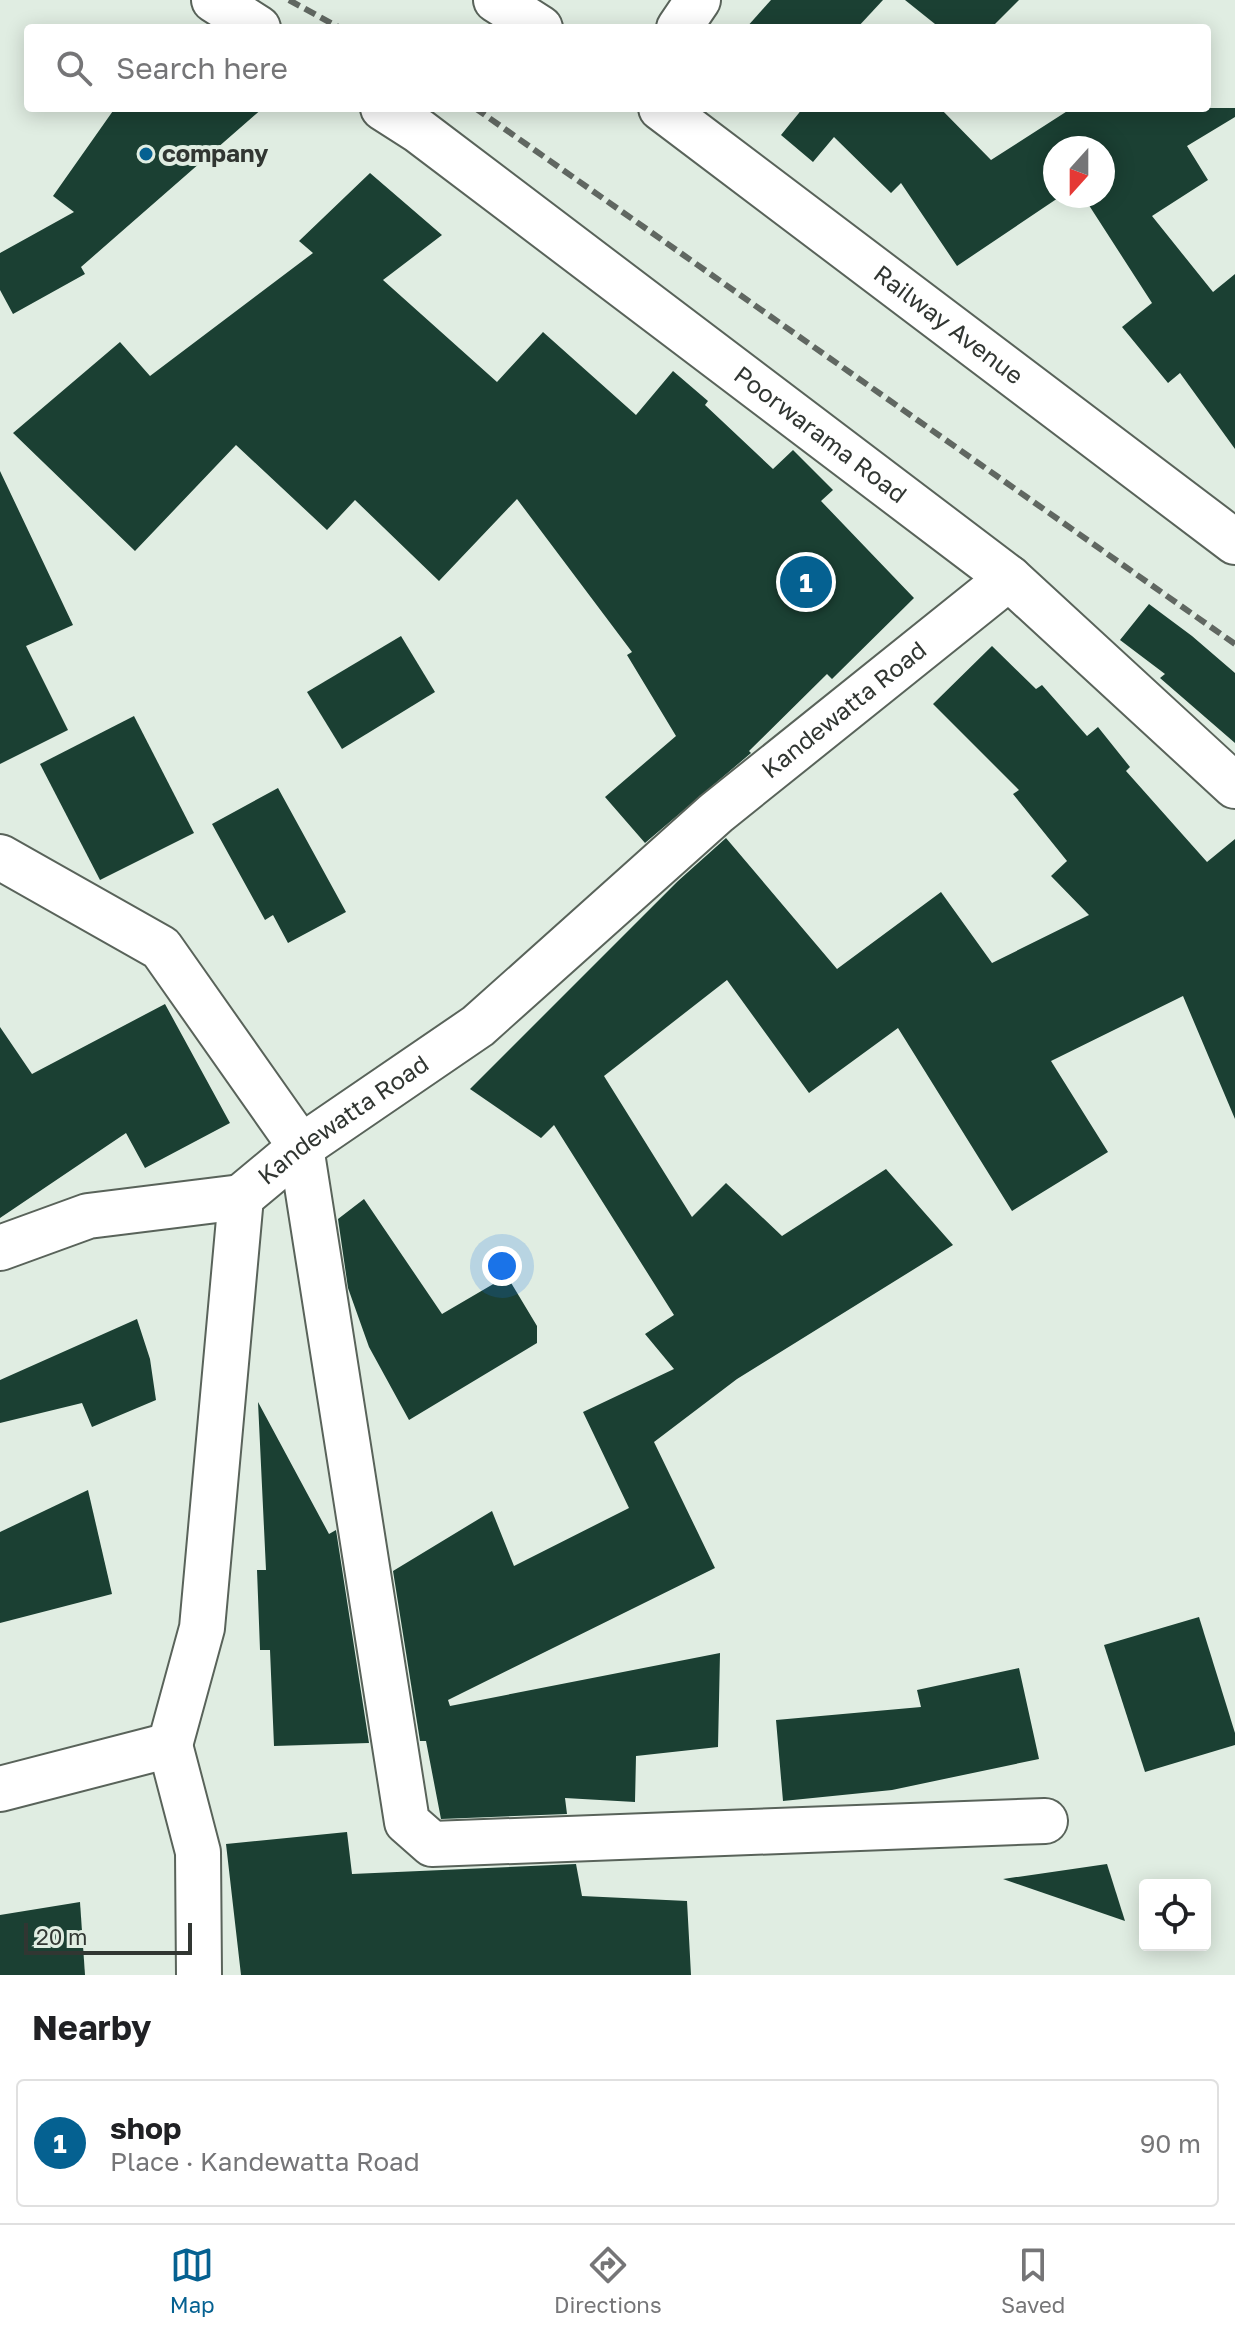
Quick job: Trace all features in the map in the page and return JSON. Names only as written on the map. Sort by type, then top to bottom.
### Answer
[{"type":"street","points":[[214,0],[252,24]]},
{"type":"street","points":[[496,0],[534,24]]},
{"type":"street","points":[[682,24],[698,0]]},
{"type":"street","name":"Poorwarama Road","points":[[389,112],[419,131],[1009,578],[1235,786]]},
{"type":"street","name":"Railway Avenue","points":[[666,112],[1235,542]]},
{"type":"street","name":"Kandewatta Road","points":[[170,1745],[202,1628],[241,1197],[301,1147],[478,1026],[716,813],[1009,578]]},
{"type":"street","points":[[0,857],[161,948],[301,1147],[407,1822],[432,1844],[1045,1821]]},
{"type":"street","points":[[0,1248],[88,1216],[241,1197]]},
{"type":"street","points":[[0,1789],[170,1745],[198,1852],[199,1975]]},
{"type":"building","points":[[771,0],[883,0],[861,24],[750,24]]},
{"type":"building","points":[[905,0],[1019,0],[995,24],[935,24]]},
{"type":"building","points":[[1211,108],[1235,108],[1235,117],[1187,146],[1208,180],[1152,216],[1213,292],[1235,274],[1235,449],[1180,373],[1168,383],[1122,327],[1152,303],[1091,208],[1115,208],[1115,136],[1043,136],[1043,208],[957,266],[901,183],[891,193],[834,137],[813,162],[781,135],[800,112],[944,112],[991,160],[1066,112],[1211,112]]},
{"type":"building","name":"company","points":[[112,112],[258,112],[81,267],[85,274],[13,314],[0,290],[0,253],[74,212],[53,196]]},
{"type":"building","points":[[370,173],[442,235],[383,280],[497,382],[543,332],[636,415],[673,371],[708,401],[705,405],[773,469],[793,450],[833,490],[821,501],[914,598],[832,679],[827,674],[749,751],[751,753],[645,843],[605,797],[676,736],[627,655],[632,652],[517,499],[439,581],[355,500],[327,530],[236,445],[135,551],[13,433],[120,342],[150,376],[313,253],[299,241]]},
{"type":"building","points":[[0,471],[73,625],[26,646],[68,730],[0,764]]},
{"type":"building","points":[[1149,604],[1235,673],[1235,743],[1160,678],[1165,674],[1120,640]]},
{"type":"building","points":[[401,636],[435,692],[342,749],[307,692]]},
{"type":"building","points":[[992,646],[1036,689],[1042,685],[1087,736],[1098,727],[1130,767],[1126,771],[1207,862],[1235,839],[1235,1119],[1183,996],[1051,1061],[1108,1152],[1012,1211],[898,1028],[809,1093],[727,980],[604,1076],[692,1217],[726,1183],[782,1236],[886,1169],[953,1245],[737,1379],[654,1442],[715,1568],[448,1700],[450,1706],[720,1653],[718,1747],[636,1756],[635,1802],[565,1798],[567,1814],[441,1819],[426,1741],[420,1741],[393,1571],[492,1511],[514,1566],[629,1508],[583,1412],[674,1369],[645,1334],[674,1315],[554,1125],[541,1138],[470,1089],[678,881],[726,838],[837,969],[941,892],[992,963],[1089,915],[1051,876],[1067,861],[1013,794],[1019,790],[933,704]]},
{"type":"building","points":[[134,716],[194,833],[100,880],[40,764]]},
{"type":"building","points":[[278,788],[346,912],[288,943],[273,915],[265,920],[212,824]]},
{"type":"building","points":[[165,1004],[230,1123],[145,1168],[126,1133],[0,1218],[0,1027],[32,1074]]},
{"type":"building","points":[[364,1199],[442,1314],[507,1276],[537,1326],[537,1343],[409,1420],[369,1347],[348,1288],[338,1219]]},
{"type":"building","points":[[137,1319],[150,1359],[156,1400],[92,1427],[82,1403],[0,1423],[0,1380]]},
{"type":"building","points":[[258,1402],[329,1534],[336,1530],[369,1743],[274,1746],[270,1650],[260,1650],[257,1570],[266,1570]]},
{"type":"building","points":[[88,1490],[112,1594],[0,1623],[0,1532]]},
{"type":"building","points":[[1199,1617],[1235,1733],[1235,1745],[1145,1772],[1104,1645]]},
{"type":"building","points":[[1019,1668],[1039,1759],[892,1790],[783,1801],[776,1720],[921,1707],[917,1690]]},
{"type":"building","points":[[347,1832],[352,1874],[576,1864],[582,1896],[687,1901],[691,1975],[241,1975],[226,1844]]},
{"type":"building","points":[[1107,1864],[1125,1921],[1003,1879]]},
{"type":"building","points":[[80,1902],[85,1975],[0,1975],[0,1915]]},
{"type":"railway","points":[[289,0],[333,24]]},
{"type":"railway","points":[[481,112],[1235,644]]},
{"type":"place","name":"company","points":[[146,154]]},
{"type":"place","name":"shop","points":[[806,582]]}]
